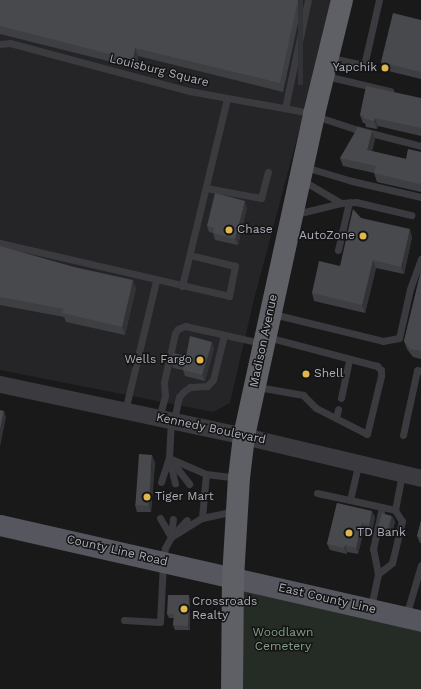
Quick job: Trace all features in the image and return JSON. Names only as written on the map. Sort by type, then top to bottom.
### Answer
[{"type":"highway","name":"Madison Avenue","points":[[232,689],[233,578],[239,478],[244,436],[314,114],[342,0]]},
{"type":"main road","name":"County Line Road","points":[[0,524],[233,578]]},
{"type":"main road","name":"East County Line","points":[[233,578],[413,619]]},
{"type":"street","name":"Kennedy Boulevard","points":[[0,384],[168,419],[421,478]]},
{"type":"lane","points":[[285,108],[308,0]]},
{"type":"lane","points":[[326,66],[360,64],[365,61],[379,0]]},
{"type":"lane","name":"Louisburg Square","points":[[0,44],[10,43],[189,91],[314,114],[355,129],[421,146]]},
{"type":"lane","points":[[326,66],[399,93]]},
{"type":"lane","points":[[182,286],[227,98]]},
{"type":"lane","points":[[206,188],[261,198],[268,172]]},
{"type":"lane","points":[[301,173],[358,183],[421,197]]},
{"type":"lane","points":[[301,173],[341,203]]},
{"type":"lane","points":[[338,250],[349,202]]},
{"type":"lane","points":[[292,214],[349,202],[410,215]]},
{"type":"lane","points":[[0,243],[229,296],[235,266],[190,255]]},
{"type":"lane","points":[[270,313],[383,341],[400,338],[410,289],[421,259]]},
{"type":"lane","points":[[125,411],[156,280]]},
{"type":"lane","points":[[175,483],[169,458],[168,419],[164,382],[175,333],[178,329],[185,326],[224,335],[264,340],[349,358],[376,366],[381,370],[381,376],[366,434],[316,408],[303,395],[254,386]]},
{"type":"lane","points":[[168,419],[183,392],[190,387],[207,386],[213,380],[224,335]]},
{"type":"lane","points":[[341,398],[349,358]]},
{"type":"lane","points":[[403,435],[417,370],[421,371]]},
{"type":"lane","points":[[336,418],[338,410]]},
{"type":"lane","points":[[169,458],[206,474],[239,478]]},
{"type":"lane","points":[[161,482],[169,458]]},
{"type":"lane","points":[[169,458],[189,484]]},
{"type":"lane","points":[[350,500],[358,464]]},
{"type":"lane","points":[[202,518],[206,474]]},
{"type":"lane","points":[[378,574],[392,563],[402,521],[395,510],[402,474]]},
{"type":"lane","points":[[317,493],[395,510]]},
{"type":"lane","points":[[370,609],[378,574],[373,549],[382,507]]},
{"type":"lane","points":[[171,537],[202,518],[237,510]]},
{"type":"lane","points":[[160,518],[171,537]]},
{"type":"lane","points":[[124,620],[160,622],[163,562],[166,548],[171,537],[173,519]]},
{"type":"lane","points":[[171,537],[187,520]]},
{"type":"lane","points":[[413,619],[421,564]]},
{"type":"shaded area","points":[[0,0],[334,0],[253,303],[230,403],[213,412],[0,370]]},
{"type":"green space","name":"Woodlawn Cemetery","points":[[233,578],[421,621],[421,689],[232,689]]},
{"type":"building","points":[[0,0],[298,0],[280,83],[135,48],[133,60],[0,26]]},
{"type":"building","points":[[393,13],[421,20],[421,72],[381,62]]},
{"type":"building","points":[[366,86],[421,98],[421,128],[375,118],[374,121],[363,118],[364,116],[360,115]]},
{"type":"building","points":[[358,127],[372,131],[367,150],[406,159],[408,149],[421,152],[421,183],[419,184],[374,173],[376,166],[340,158]]},
{"type":"building","points":[[215,193],[245,201],[235,239],[213,233],[214,228],[207,226]]},
{"type":"building","points":[[353,209],[361,218],[410,229],[401,267],[373,260],[362,305],[312,293],[319,261],[340,266]]},
{"type":"building","points":[[0,246],[74,267],[133,280],[122,327],[62,313],[64,309],[0,297]]},
{"type":"building","points":[[421,271],[421,351],[410,349],[404,341]]},
{"type":"building","points":[[190,336],[212,342],[202,375],[183,370],[184,365],[171,362],[173,353],[186,356]]},
{"type":"building","points":[[0,410],[4,411],[0,430]]},
{"type":"building","points":[[139,454],[152,455],[148,506],[135,505]]},
{"type":"building","points":[[337,503],[372,511],[369,525],[362,523],[356,548],[345,545],[344,548],[327,544]]},
{"type":"building","points":[[382,513],[392,516],[387,529],[378,526]]},
{"type":"building","points":[[421,521],[421,537],[417,536]]},
{"type":"building","points":[[168,595],[189,595],[188,626],[173,625],[174,614],[167,614]]},
{"type":"place","name":"Yapchik","points":[[385,68]]},
{"type":"place","name":"Chase","points":[[229,230]]},
{"type":"place","name":"AutoZone","points":[[363,236]]},
{"type":"place","name":"Wells Fargo","points":[[200,360]]},
{"type":"place","name":"Shell","points":[[306,374]]},
{"type":"place","name":"Tiger Mart","points":[[147,497]]},
{"type":"place","name":"TD Bank","points":[[349,533]]},
{"type":"place","name":"Crossroads Realty","points":[[184,609]]}]
